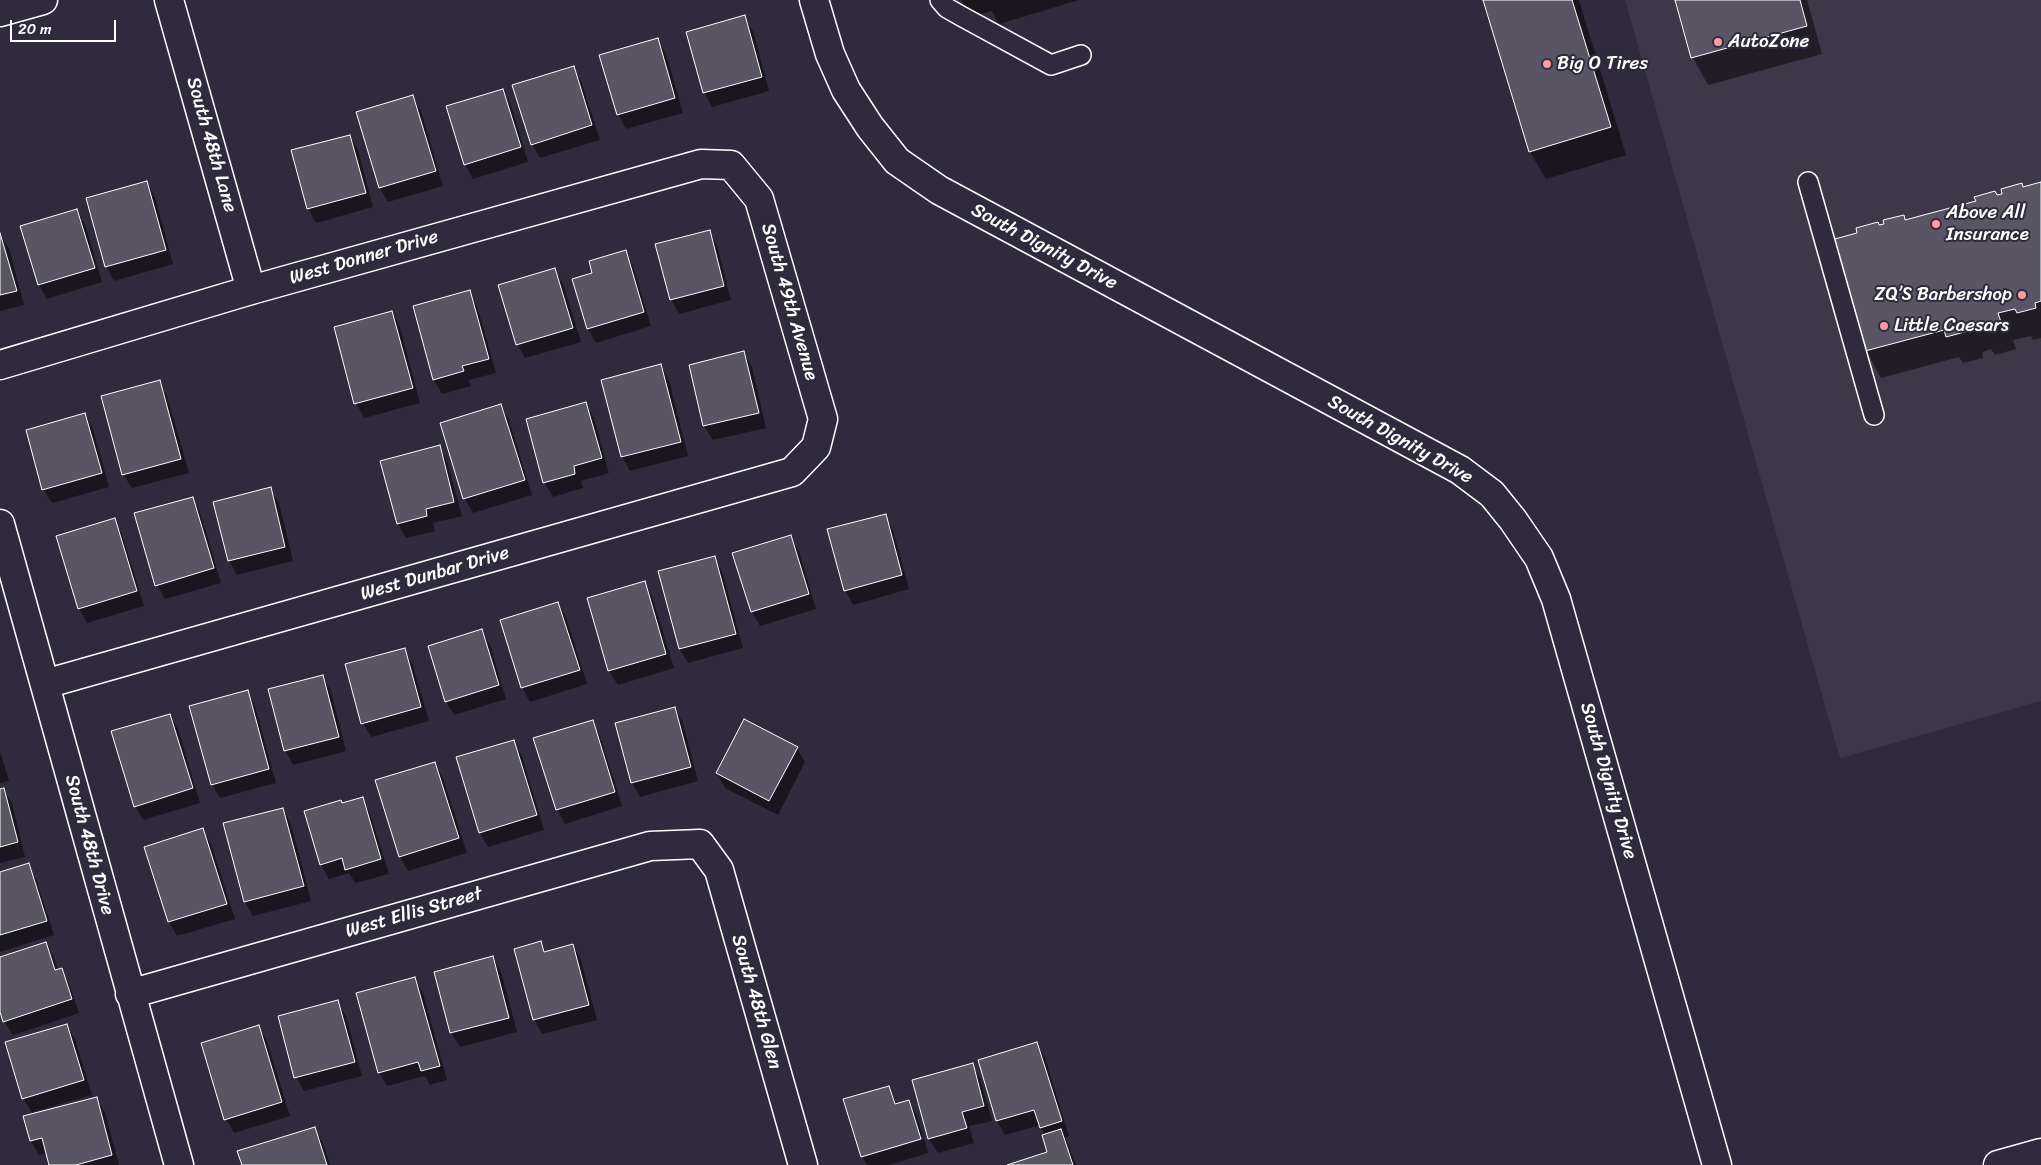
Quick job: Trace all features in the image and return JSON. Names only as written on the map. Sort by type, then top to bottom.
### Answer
[{"type":"street","points":[[0,12],[43,0]]},
{"type":"street","name":"South 48th Lane","points":[[169,0],[252,290]]},
{"type":"street","name":"South Dignity Drive","points":[[814,0],[830,54],[846,90],[870,127],[897,161],[939,190],[1460,470],[1492,494],[1513,520],[1539,558],[1556,599],[1717,1165]]},
{"type":"street","name":"West Donner Drive","points":[[0,365],[252,290],[701,164],[730,165]]},
{"type":"street","name":"South 49th Avenue","points":[[730,165],[759,198],[823,419],[816,447]]},
{"type":"street","name":"West Dunbar Drive","points":[[45,684],[792,472],[816,447]]},
{"type":"street","name":"South 48th Drive","points":[[0,524],[179,1165]]},
{"type":"street","name":"West Ellis Street","points":[[130,994],[650,846],[700,844]]},
{"type":"street","name":"South 48th Glen","points":[[700,844],[718,870],[803,1165]]},
{"type":"street","points":[[1998,1165],[2041,1153]]},
{"type":"lane","points":[[940,0],[947,8],[1051,65],[1081,55]]},
{"type":"lane","points":[[1808,182],[1874,415]]},
{"type":"shaded area","points":[[1625,0],[2041,0],[2041,701],[1841,758],[1839,755]]},
{"type":"building","name":"Big O Tires","points":[[1483,0],[1572,0],[1611,127],[1529,152]]},
{"type":"building","name":"AutoZone","points":[[1675,0],[1800,0],[1807,26],[1691,58]]},
{"type":"building","points":[[745,15],[762,77],[703,93],[686,32]]},
{"type":"building","points":[[658,38],[675,98],[617,115],[599,55]]},
{"type":"building","points":[[574,66],[592,125],[531,145],[512,85]]},
{"type":"building","points":[[503,89],[521,147],[464,165],[446,106]]},
{"type":"building","points":[[413,95],[436,171],[379,188],[356,112]]},
{"type":"building","points":[[350,135],[366,193],[307,209],[291,150]]},
{"type":"building","points":[[147,181],[166,250],[105,267],[86,198]]},
{"type":"building","points":[[2041,182],[2041,301],[2035,303],[2036,308],[2017,313],[2015,309],[1998,313],[2001,322],[1978,328],[1976,322],[1967,325],[1968,331],[1946,337],[1944,330],[1865,351],[1831,240],[1857,233],[1856,228],[1878,222],[1879,225],[1884,224],[1883,220],[1904,215],[1905,220],[1976,201],[1974,197],[1995,191],[1997,195],[2002,194],[2001,189],[2022,183],[2023,187]]},
{"type":"building","points":[[77,209],[95,268],[38,285],[20,226]]},
{"type":"building","points":[[710,230],[724,286],[670,300],[655,244]]},
{"type":"building","points":[[0,233],[17,291],[0,295]]},
{"type":"building","points":[[626,250],[644,312],[587,329],[572,279],[592,273],[589,261]]},
{"type":"building","points":[[555,268],[573,328],[516,345],[498,285]]},
{"type":"building","points":[[470,290],[489,359],[462,366],[464,371],[433,380],[413,306]]},
{"type":"building","points":[[392,311],[413,388],[354,404],[334,327]]},
{"type":"building","points":[[744,351],[759,413],[703,426],[689,365]]},
{"type":"building","points":[[661,364],[681,442],[621,457],[601,380]]},
{"type":"building","points":[[160,380],[181,459],[122,475],[101,396]]},
{"type":"building","points":[[586,402],[602,458],[574,466],[575,474],[543,483],[526,419]]},
{"type":"building","points":[[501,404],[525,480],[463,499],[440,423]]},
{"type":"building","points":[[85,413],[102,473],[42,490],[26,430]]},
{"type":"building","points":[[440,445],[454,502],[426,509],[427,516],[397,524],[380,461]]},
{"type":"building","points":[[271,487],[285,547],[228,561],[213,502]]},
{"type":"building","points":[[193,497],[214,568],[155,586],[134,513]]},
{"type":"building","points":[[886,514],[902,575],[844,591],[827,529]]},
{"type":"building","points":[[115,518],[137,591],[78,609],[56,536]]},
{"type":"building","points":[[791,535],[809,594],[751,612],[732,553]]},
{"type":"building","points":[[715,556],[736,634],[679,649],[658,571]]},
{"type":"building","points":[[645,581],[666,654],[608,671],[587,598]]},
{"type":"building","points":[[558,602],[580,670],[521,688],[500,620]]},
{"type":"building","points":[[482,629],[499,685],[445,702],[428,646]]},
{"type":"building","points":[[405,648],[421,707],[361,724],[345,664]]},
{"type":"building","points":[[323,675],[339,737],[284,751],[268,689]]},
{"type":"building","points":[[248,690],[269,769],[211,785],[189,706]]},
{"type":"building","points":[[675,707],[691,767],[631,783],[615,723]]},
{"type":"building","points":[[170,714],[193,788],[134,807],[111,731]]},
{"type":"building","points":[[744,719],[798,747],[769,801],[716,773]]},
{"type":"building","points":[[593,720],[615,792],[556,810],[533,738]]},
{"type":"building","points":[[514,740],[537,815],[479,833],[456,757]]},
{"type":"building","points":[[435,762],[459,838],[399,857],[375,780]]},
{"type":"building","points":[[4,788],[18,842],[0,847],[0,789]]},
{"type":"building","points":[[363,797],[381,859],[345,870],[342,858],[320,865],[304,811],[341,800],[342,803]]},
{"type":"building","points":[[283,808],[304,886],[244,902],[223,823]]},
{"type":"building","points":[[203,828],[227,904],[168,922],[144,847]]},
{"type":"building","points":[[29,863],[47,921],[0,935],[0,872]]},
{"type":"building","points":[[541,941],[544,952],[573,944],[589,1005],[533,1020],[514,949]]},
{"type":"building","points":[[46,942],[55,970],[62,968],[72,999],[3,1022],[0,1012],[0,957]]},
{"type":"building","points":[[493,956],[509,1018],[450,1033],[434,972]]},
{"type":"building","points":[[415,977],[440,1066],[421,1071],[418,1062],[378,1073],[356,993]]},
{"type":"building","points":[[338,1000],[355,1062],[294,1078],[278,1016]]},
{"type":"building","points":[[67,1024],[84,1080],[22,1099],[5,1042]]},
{"type":"building","points":[[259,1025],[282,1102],[224,1120],[201,1043]]},
{"type":"building","points":[[1037,1042],[1062,1121],[1040,1128],[1034,1110],[996,1121],[978,1060]]},
{"type":"building","points":[[973,1063],[984,1106],[962,1112],[967,1128],[928,1139],[912,1080]]},
{"type":"building","points":[[889,1086],[895,1104],[909,1100],[921,1139],[861,1157],[843,1099]]},
{"type":"building","points":[[97,1097],[112,1155],[76,1165],[49,1165],[42,1138],[30,1141],[23,1116]]},
{"type":"building","points":[[315,1127],[327,1165],[242,1165],[237,1151]]},
{"type":"building","points":[[1061,1129],[1073,1165],[1007,1165],[1047,1152],[1042,1135]]},
{"type":"place","name":"AutoZone","points":[[1718,42]]},
{"type":"place","name":"Big O Tires","points":[[1547,64]]},
{"type":"place","name":"Above All Insurance","points":[[1936,224]]},
{"type":"place","name":"ZQ’S Barbershop","points":[[2022,295]]},
{"type":"place","name":"Little Caesars","points":[[1884,326]]}]
